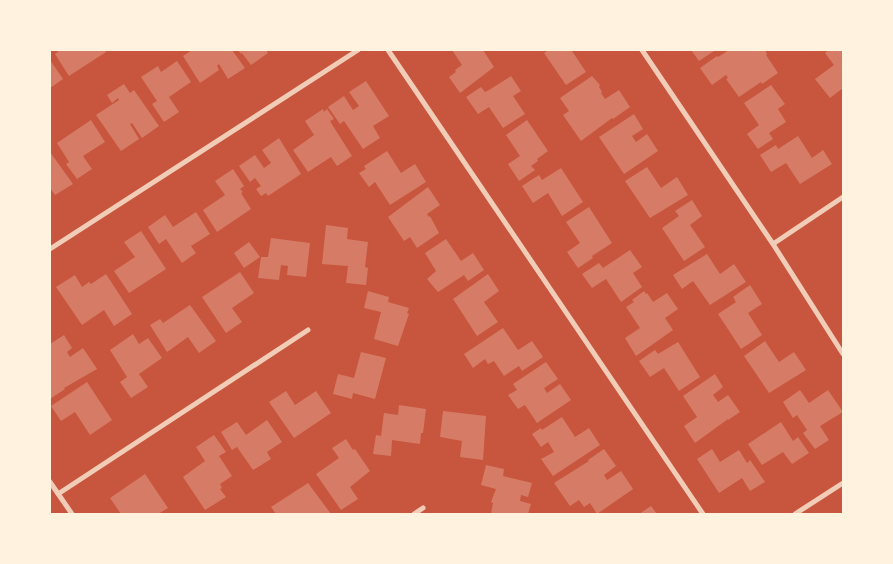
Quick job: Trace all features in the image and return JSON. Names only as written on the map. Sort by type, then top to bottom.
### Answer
[{"type":"street","points":[[50,250],[358,50]]},
{"type":"street","points":[[388,50],[703,514]]},
{"type":"street","points":[[642,50],[773,244],[843,354]]},
{"type":"street","points":[[773,244],[843,197]]},
{"type":"street","points":[[58,494],[308,330]]},
{"type":"street","points":[[50,482],[72,514]]},
{"type":"street","points":[[795,514],[843,483]]},
{"type":"street","points":[[414,514],[423,508]]},
{"type":"building","points":[[57,50],[104,50],[106,52],[69,76],[55,54],[58,52]]},
{"type":"building","points":[[192,50],[232,50],[245,68],[228,79],[219,64],[217,66],[219,70],[200,83],[183,56]]},
{"type":"building","points":[[238,50],[266,50],[268,53],[251,65]]},
{"type":"building","points":[[452,50],[483,50],[494,67],[460,93],[449,77],[462,65]]},
{"type":"building","points":[[549,50],[574,50],[572,51],[586,72],[566,85],[544,53]]},
{"type":"building","points":[[691,50],[713,50],[714,51],[699,61]]},
{"type":"building","points":[[729,50],[765,50],[766,55],[778,73],[739,97],[726,79],[728,78],[726,75],[712,85],[700,68]]},
{"type":"building","points":[[829,50],[843,50],[843,88],[830,98],[815,79],[834,65],[825,53]]},
{"type":"building","points":[[50,60],[63,79],[50,88]]},
{"type":"building","points":[[177,61],[191,82],[169,97],[179,112],[164,122],[152,104],[157,101],[141,77],[158,66],[161,72]]},
{"type":"building","points":[[511,76],[521,91],[513,96],[525,114],[503,128],[489,107],[478,114],[466,97],[481,87],[485,92]]},
{"type":"building","points":[[592,76],[600,85],[601,93],[605,99],[619,90],[630,107],[581,141],[563,115],[569,111],[560,98]]},
{"type":"building","points":[[366,81],[389,116],[373,126],[380,138],[363,149],[344,121],[340,124],[328,107],[344,96],[353,110],[359,106],[349,92]]},
{"type":"building","points":[[124,84],[130,93],[134,90],[159,126],[142,138],[132,123],[130,124],[139,139],[121,151],[96,115],[119,100],[118,98],[112,103],[107,95]]},
{"type":"building","points":[[771,85],[785,104],[778,109],[786,122],[769,133],[773,139],[758,149],[747,134],[759,125],[744,103]]},
{"type":"building","points":[[323,109],[324,112],[327,109],[334,119],[330,121],[352,156],[337,166],[331,157],[308,172],[293,150],[314,135],[305,121]]},
{"type":"building","points":[[634,114],[643,129],[632,136],[636,142],[647,134],[658,151],[624,174],[599,137]]},
{"type":"building","points":[[91,120],[105,142],[83,156],[92,169],[77,179],[66,164],[69,162],[57,143]]},
{"type":"building","points":[[527,120],[548,151],[531,166],[535,170],[519,181],[508,164],[520,156],[506,135]]},
{"type":"building","points":[[798,136],[812,158],[823,150],[832,164],[800,184],[786,163],[771,172],[760,155],[776,145],[778,149]]},
{"type":"building","points":[[279,138],[301,174],[268,196],[266,193],[261,196],[256,189],[261,186],[255,178],[250,182],[239,166],[255,155],[264,168],[271,163],[262,150]]},
{"type":"building","points":[[387,151],[401,173],[415,164],[426,182],[390,205],[375,182],[369,187],[359,173],[366,169],[364,166]]},
{"type":"building","points":[[50,152],[73,184],[55,195],[50,188]]},
{"type":"building","points":[[647,167],[661,188],[677,177],[688,195],[650,218],[625,181]]},
{"type":"building","points":[[561,168],[583,202],[562,216],[548,193],[533,203],[522,186],[539,175],[542,180]]},
{"type":"building","points":[[233,169],[244,186],[240,189],[243,192],[241,193],[251,209],[217,232],[203,210],[225,195],[215,181]]},
{"type":"building","points":[[428,187],[440,205],[427,214],[439,233],[417,248],[410,237],[404,241],[388,217]]},
{"type":"building","points":[[692,200],[702,216],[690,225],[705,247],[684,261],[662,228],[679,216],[675,211]]},
{"type":"building","points":[[589,207],[612,243],[578,268],[567,252],[580,243],[566,222]]},
{"type":"building","points":[[196,212],[210,234],[191,246],[196,253],[182,263],[166,239],[159,244],[148,227],[165,215],[173,227]]},
{"type":"building","points":[[326,225],[348,228],[347,239],[368,242],[365,267],[368,268],[366,285],[346,283],[348,266],[322,264]]},
{"type":"building","points":[[141,231],[166,269],[129,293],[114,271],[135,257],[124,242]]},
{"type":"building","points":[[271,238],[310,243],[306,277],[287,275],[288,266],[281,265],[279,280],[258,278],[261,257],[268,257]]},
{"type":"building","points":[[446,239],[461,261],[473,253],[484,270],[468,281],[464,275],[438,292],[427,279],[436,271],[425,253]]},
{"type":"building","points":[[249,242],[260,257],[244,268],[234,253]]},
{"type":"building","points":[[630,250],[642,267],[633,273],[642,287],[621,302],[606,279],[592,288],[582,274],[599,263],[603,268]]},
{"type":"building","points":[[707,254],[720,274],[734,264],[746,282],[710,305],[693,281],[682,289],[673,275]]},
{"type":"building","points":[[240,272],[254,293],[232,308],[242,322],[226,333],[202,297]]},
{"type":"building","points":[[106,274],[132,314],[114,326],[104,310],[82,325],[56,287],[75,275],[82,287],[89,282],[91,284]]},
{"type":"building","points":[[488,274],[499,291],[484,302],[498,322],[477,336],[453,299]]},
{"type":"building","points":[[750,285],[762,304],[748,313],[762,335],[741,349],[718,314],[736,302],[733,297]]},
{"type":"building","points":[[368,291],[389,297],[388,302],[409,308],[407,313],[409,314],[398,346],[374,339],[381,312],[364,308]]},
{"type":"building","points":[[644,291],[653,302],[667,293],[678,309],[665,318],[673,330],[636,356],[625,338],[640,328],[626,307],[634,302],[632,300]]},
{"type":"building","points":[[190,305],[216,341],[199,353],[188,337],[167,352],[150,325],[160,319],[163,323]]},
{"type":"building","points":[[503,328],[518,350],[532,341],[543,357],[522,371],[519,366],[504,376],[494,361],[488,364],[485,359],[473,368],[464,354]]},
{"type":"building","points":[[133,334],[139,344],[148,338],[162,358],[139,374],[148,387],[131,398],[120,382],[127,377],[110,350]]},
{"type":"building","points":[[64,335],[72,348],[67,352],[70,357],[83,348],[97,369],[64,388],[50,399],[50,344]]},
{"type":"building","points":[[765,341],[779,362],[794,352],[806,370],[769,393],[744,356]]},
{"type":"building","points":[[678,342],[700,377],[679,391],[664,368],[650,377],[639,361],[655,350],[658,354]]},
{"type":"building","points":[[361,352],[386,358],[375,399],[353,393],[352,399],[333,394],[338,374],[354,378]]},
{"type":"building","points":[[546,362],[558,379],[544,388],[547,393],[560,384],[571,400],[537,423],[525,405],[518,409],[508,395],[517,390],[513,384]]},
{"type":"building","points":[[715,374],[723,387],[713,395],[718,402],[728,395],[740,412],[695,443],[684,426],[697,417],[683,396]]},
{"type":"building","points":[[87,382],[112,420],[90,435],[75,412],[61,421],[51,406]]},
{"type":"building","points":[[800,390],[809,403],[828,390],[843,412],[820,426],[829,440],[815,449],[803,433],[807,430],[797,415],[793,418],[783,402]]},
{"type":"building","points":[[286,391],[295,405],[316,391],[331,413],[294,438],[269,402]]},
{"type":"building","points":[[399,405],[426,409],[420,444],[392,440],[391,456],[373,454],[376,435],[381,436],[384,413],[398,415]]},
{"type":"building","points":[[443,411],[486,416],[483,460],[460,457],[462,441],[440,437]]},
{"type":"building","points":[[562,417],[575,437],[589,428],[600,445],[553,476],[541,459],[554,452],[548,442],[541,447],[532,434]]},
{"type":"building","points":[[267,420],[282,442],[267,452],[271,459],[253,470],[237,447],[232,450],[221,432],[237,422],[246,435]]},
{"type":"building","points":[[781,422],[793,441],[798,437],[809,453],[792,464],[783,452],[762,465],[748,444]]},
{"type":"building","points":[[214,435],[226,452],[219,456],[232,476],[220,484],[222,488],[220,489],[226,497],[205,510],[183,477],[205,461],[196,447]]},
{"type":"building","points":[[346,439],[370,471],[350,487],[358,499],[341,510],[316,474],[339,458],[332,448]]},
{"type":"building","points":[[604,449],[616,466],[604,475],[607,480],[621,471],[633,489],[597,514],[590,503],[584,507],[579,500],[570,506],[554,483]]},
{"type":"building","points":[[712,449],[720,462],[739,450],[747,463],[750,460],[765,482],[750,491],[742,478],[719,493],[697,459]]},
{"type":"building","points":[[486,465],[504,469],[503,476],[532,483],[528,497],[521,495],[520,501],[531,504],[528,514],[491,514],[493,503],[491,502],[496,489],[481,485]]},
{"type":"building","points":[[145,474],[168,508],[158,514],[121,514],[110,498]]},
{"type":"building","points":[[308,483],[331,514],[276,514],[271,507]]},
{"type":"building","points":[[651,506],[657,514],[639,514]]}]
